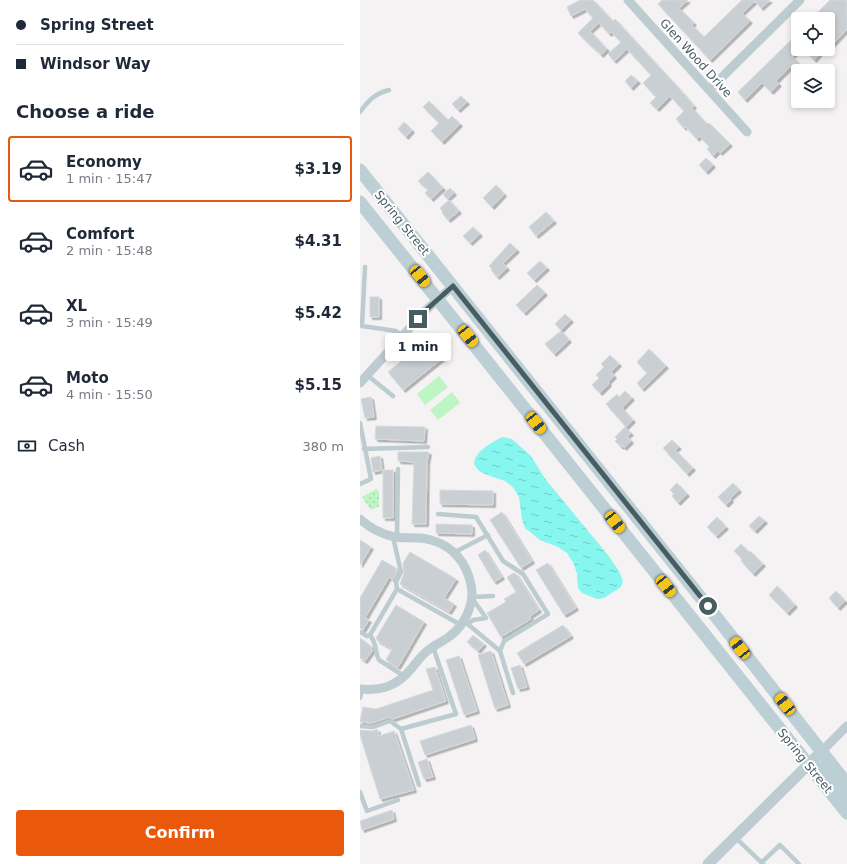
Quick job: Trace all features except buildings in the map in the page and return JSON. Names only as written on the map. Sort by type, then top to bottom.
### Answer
[{"type":"main road","name":"Spring Street","points":[[360,170],[631,509],[847,784]]},
{"type":"main road","name":"Spring Street","points":[[360,202],[847,813]]},
{"type":"main road","points":[[615,522],[631,509]]},
{"type":"main road","points":[[756,668],[742,681],[761,693],[804,746],[813,752],[822,751]]},
{"type":"main road","points":[[808,765],[823,768],[847,799]]},
{"type":"street","name":"Glen Wood Drive","points":[[628,0],[747,132]]},
{"type":"street","points":[[709,90],[799,0]]},
{"type":"street","points":[[360,383],[426,310],[453,286]]},
{"type":"street","points":[[360,519],[381,533],[395,537],[431,540],[447,547],[455,552],[466,568],[472,586],[471,603],[464,623],[452,635],[433,647],[419,659],[404,676],[390,686],[361,692]]},
{"type":"street","points":[[708,864],[847,726]]},
{"type":"lane","points":[[360,112],[373,96],[389,90]]},
{"type":"lane","points":[[365,267],[362,326],[396,331],[403,336]]},
{"type":"lane","points":[[367,375],[393,396]]},
{"type":"lane","points":[[360,423],[371,479],[360,484]]},
{"type":"lane","points":[[364,448],[428,448]]},
{"type":"lane","points":[[370,635],[397,589],[396,582],[401,572],[393,541],[395,537],[398,469]]},
{"type":"lane","points":[[438,514],[476,517],[503,561],[523,574],[548,614],[504,641],[500,651]]},
{"type":"lane","points":[[455,552],[488,535]]},
{"type":"lane","points":[[397,589],[464,623],[500,651],[513,693]]},
{"type":"lane","points":[[472,597],[493,596]]},
{"type":"lane","points":[[464,623],[486,618],[472,597]]},
{"type":"lane","points":[[360,632],[367,636],[370,635],[375,641],[377,656],[380,660],[404,676]]},
{"type":"lane","points":[[401,729],[456,714],[433,647]]},
{"type":"lane","points":[[360,726],[369,727],[390,721],[401,729],[419,785]]},
{"type":"lane","points":[[360,792],[367,811],[398,800]]},
{"type":"lane","points":[[735,837],[763,863],[780,845],[799,864]]},
{"type":"green space","points":[[439,376],[448,387],[425,405],[417,394]]},
{"type":"green space","points":[[452,392],[460,403],[438,420],[430,410]]},
{"type":"green space","points":[[376,489],[379,492],[379,506],[371,510],[362,497]]},
{"type":"water","points":[[503,437],[512,439],[531,456],[546,480],[608,555],[619,571],[623,581],[621,587],[604,598],[597,599],[582,593],[578,588],[577,574],[574,564],[567,553],[558,547],[540,540],[525,528],[522,519],[519,497],[513,487],[505,481],[487,475],[478,470],[474,464],[477,455],[489,444]]},
{"type":"route","points":[[418,319],[453,286],[708,606]]}]
